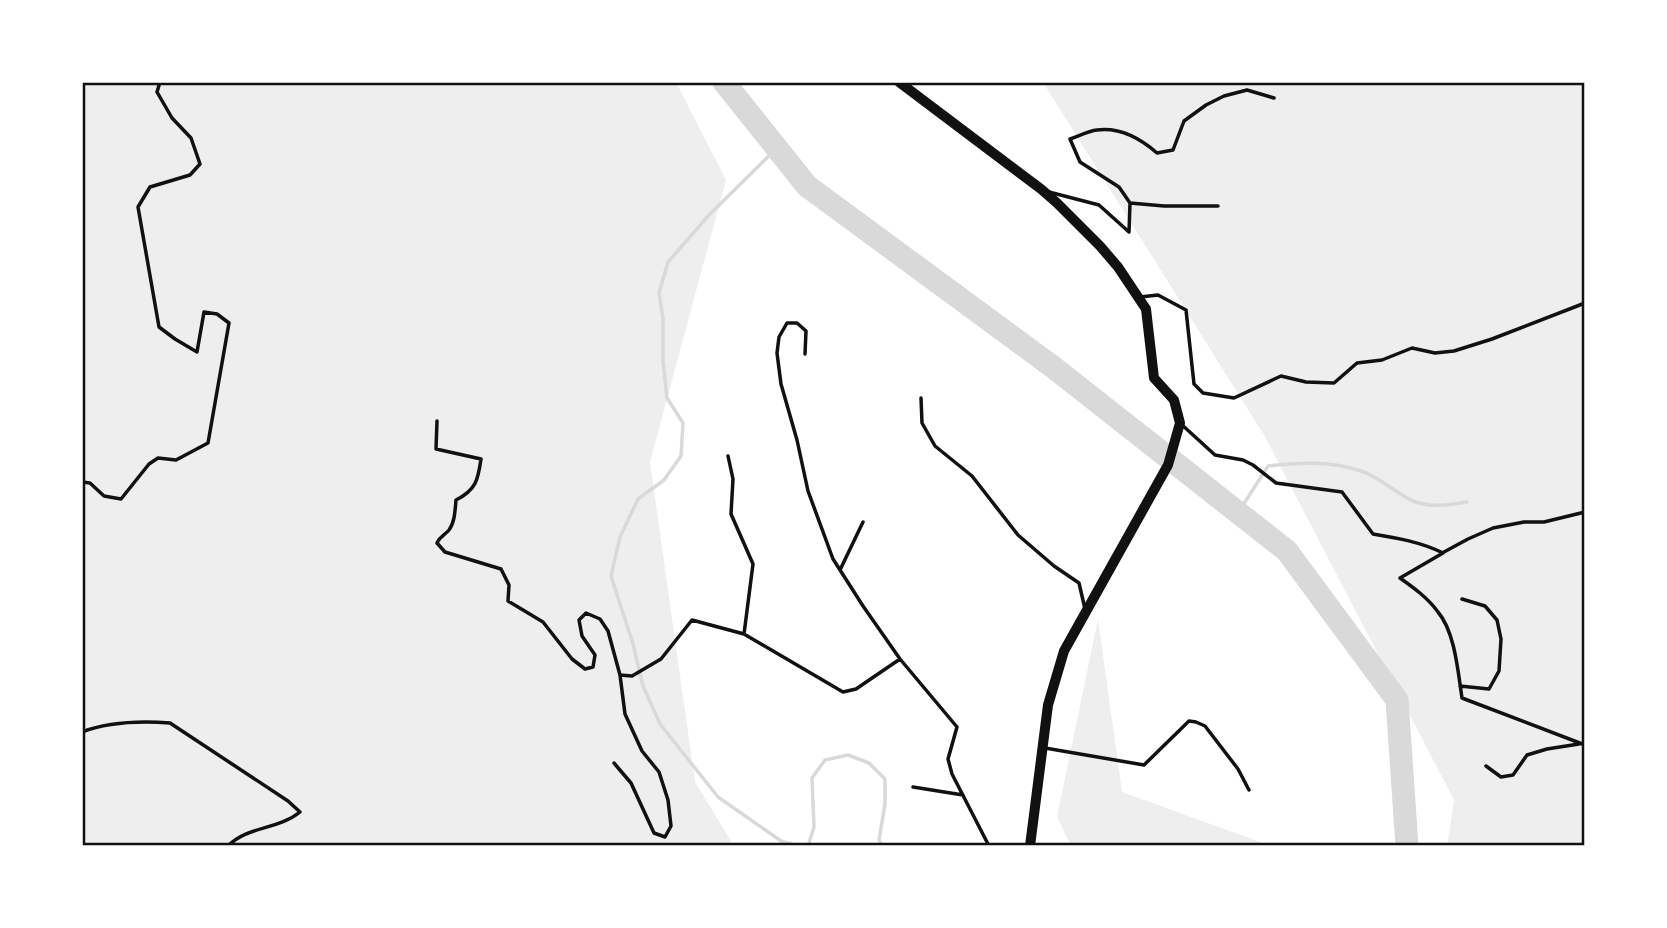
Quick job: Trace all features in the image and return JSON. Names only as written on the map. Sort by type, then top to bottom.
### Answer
[{"type":"street","points":[[899,82],[1057,202],[1118,267],[1146,309],[1154,378],[1174,400],[1180,423],[1168,465],[1064,650],[1048,705],[1030,846]]},
{"type":"lane","points":[[82,482],[90,483],[104,496],[121,499],[149,464],[158,458],[176,460],[208,443],[229,323],[217,314],[204,312],[197,352],[159,327],[138,207],[150,187],[190,175],[200,164],[191,138],[172,118],[157,92],[160,82]]},
{"type":"lane","points":[[1041,189],[1099,205],[1129,232],[1130,203],[1119,187],[1080,162],[1070,139],[1096,130],[1117,131],[1143,141],[1157,153],[1173,150],[1184,121],[1206,105],[1224,96],[1247,90],[1274,98]]},
{"type":"lane","points":[[1130,203],[1217,206]]},
{"type":"lane","points":[[1138,297],[1158,295],[1186,310],[1194,384],[1203,393],[1234,398],[1281,376],[1306,382],[1334,383],[1357,363],[1382,360],[1412,348],[1435,354],[1454,351],[1585,303]]},
{"type":"lane","points":[[805,354],[806,331],[797,323],[786,323],[779,337],[777,353],[781,384],[808,492],[833,559],[900,659],[957,727],[948,759],[952,774],[989,846]]},
{"type":"lane","points":[[921,398],[922,423],[935,446],[972,476],[1018,536],[1079,583],[1086,611]]},
{"type":"lane","points":[[437,421],[436,449],[481,459],[475,486],[467,495],[456,500],[454,520],[449,531],[440,536],[437,543],[444,552],[500,569],[509,585],[508,601],[543,622],[572,659],[584,669],[593,667],[595,655],[582,636],[579,620],[586,613],[600,619],[608,631],[620,675],[625,714],[642,751],[659,772],[668,800],[671,826],[665,837],[654,833],[631,783],[614,763]]},
{"type":"lane","points":[[1180,423],[1214,455],[1243,460],[1276,483],[1342,492],[1373,534],[1399,538],[1444,553]]},
{"type":"lane","points":[[728,456],[733,479],[731,513],[754,564],[744,634]]},
{"type":"lane","points":[[1584,744],[1462,698],[1449,631],[1440,614],[1422,594],[1400,578],[1468,539],[1493,528],[1524,522],[1544,522],[1585,512]]},
{"type":"lane","points":[[840,570],[863,522]]},
{"type":"lane","points":[[1460,686],[1489,689],[1499,671],[1502,639],[1497,621],[1485,606],[1462,600]]},
{"type":"lane","points":[[620,675],[632,676],[661,659],[692,620],[744,634],[843,692],[856,690],[900,659]]},
{"type":"lane","points":[[1043,747],[1144,765],[1189,721],[1196,722],[1205,726],[1238,769],[1249,790]]},
{"type":"lane","points":[[82,732],[116,725],[170,723],[288,801],[300,812],[291,820],[246,834],[228,846]]},
{"type":"lane","points":[[1486,766],[1501,777],[1513,775],[1527,755],[1584,744]]},
{"type":"lane","points":[[913,788],[963,795]]},
{"type":"shaded area","points":[[82,82],[676,82],[726,180],[650,462],[695,782],[734,846],[82,846]]},
{"type":"shaded area","points":[[1048,82],[1585,82],[1585,846],[1447,846],[1454,800],[1264,435],[1046,87]]},
{"type":"shaded area","points":[[1098,619],[1122,792],[1271,846],[1071,846],[1057,817]]},
{"type":"waterway","points":[[724,82],[807,186],[1053,367],[1287,551],[1397,700],[1407,846]]},
{"type":"waterway","points":[[777,148],[709,215],[668,262],[659,293],[663,318],[663,361],[667,398],[683,423],[681,456],[664,480],[638,499],[620,537],[611,576],[633,644],[643,686],[660,724],[718,797],[781,841],[798,846]]},
{"type":"waterway","points":[[1238,513],[1268,466],[1292,464],[1326,464],[1361,471],[1406,498],[1427,505],[1467,502]]},
{"type":"waterway","points":[[808,846],[814,827],[812,778],[825,760],[848,755],[869,763],[885,779],[885,804],[879,840],[882,846]]}]
